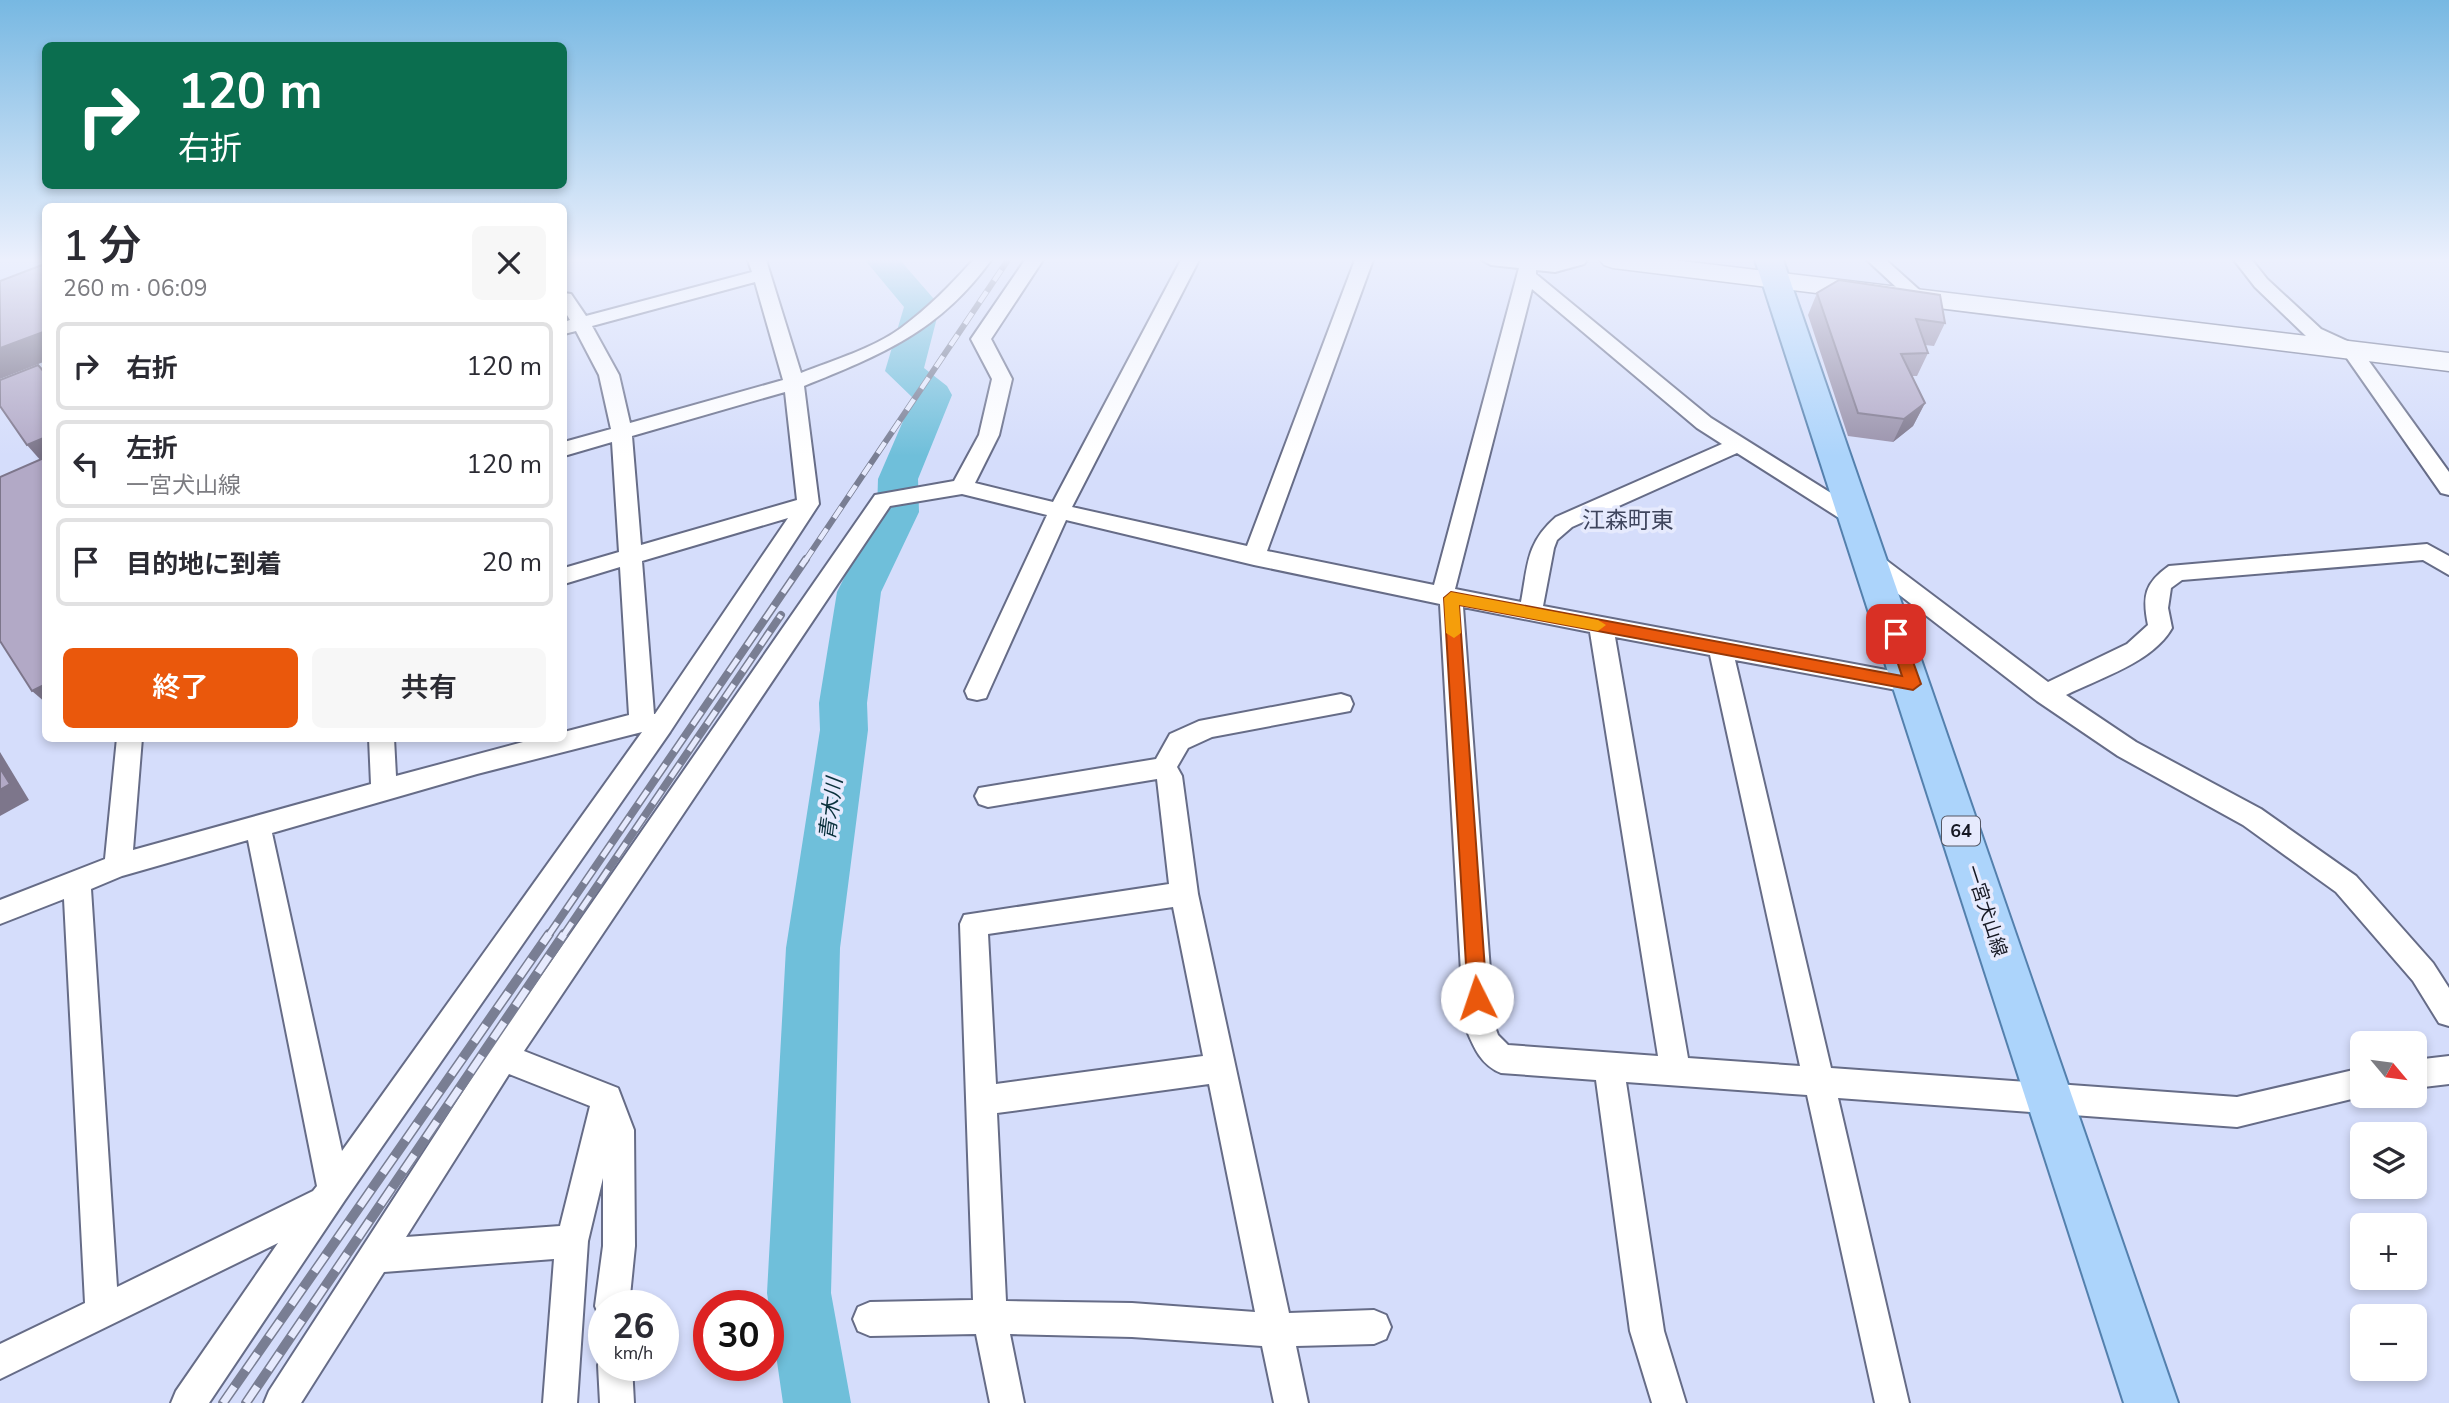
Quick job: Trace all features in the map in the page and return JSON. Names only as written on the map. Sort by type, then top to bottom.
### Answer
[{"type":"main road","name":"一宮犬山線","points":[[1791,325],[2151,1403]]},
{"type":"main road","points":[[2154,325],[2449,362]]},
{"type":"street","points":[[572,325],[609,375],[622,434],[630,556],[652,723]]},
{"type":"street","points":[[188,1403],[652,723],[808,504],[794,383],[777,325]]},
{"type":"street","points":[[567,448],[794,383],[871,352],[915,325]]},
{"type":"street","points":[[962,487],[989,435],[1002,379],[981,339],[990,325]]},
{"type":"street","points":[[977,691],[1059,512],[1157,325]]},
{"type":"street","points":[[1254,557],[1340,325]]},
{"type":"street","points":[[1514,325],[1447,597],[1479,1024],[1487,1044],[1501,1059],[2237,1112],[2350,1085]]},
{"type":"street","points":[[1592,325],[1704,423],[1855,518]]},
{"type":"street","points":[[2306,325],[2314,333],[2351,350],[2449,488]]},
{"type":"street","points":[[1530,612],[1543,548],[1548,536],[1564,522],[1739,444]]},
{"type":"street","points":[[281,1403],[503,1057],[895,497],[962,487],[1254,557],[1447,597],[1913,684]]},
{"type":"street","points":[[567,575],[808,504]]},
{"type":"street","points":[[2046,694],[2135,650],[2160,628],[2156,608],[2160,584],[2177,572],[2427,552],[2449,567]]},
{"type":"street","points":[[1870,560],[2046,694],[2127,749],[2252,817],[2346,884],[2423,972],[2449,1013]]},
{"type":"street","points":[[1601,626],[1675,1071]]},
{"type":"street","points":[[1720,648],[1892,1403]]},
{"type":"street","points":[[1164,768],[1179,741],[1209,729],[1341,704]]},
{"type":"street","points":[[0,912],[118,866],[384,790],[652,723]]},
{"type":"street","points":[[118,866],[130,742]]},
{"type":"street","points":[[381,742],[384,790]]},
{"type":"street","points":[[988,796],[1164,768]]},
{"type":"street","points":[[1164,768],[1169,776],[1184,894],[1291,1403]]},
{"type":"street","points":[[258,827],[330,1196]]},
{"type":"street","points":[[77,883],[102,1312]]},
{"type":"street","points":[[1007,1403],[990,1317],[974,924],[1184,894]]},
{"type":"street","points":[[503,1057],[607,1098],[619,1130],[619,1246],[614,1290]]},
{"type":"street","points":[[1609,1066],[1647,1331],[1669,1403]]},
{"type":"street","points":[[981,1101],[1219,1068]]},
{"type":"street","points":[[2427,1073],[2449,1070]]},
{"type":"street","points":[[560,1403],[572,1241],[607,1098]]},
{"type":"street","points":[[0,1362],[330,1196]]},
{"type":"street","points":[[375,1256],[572,1241]]},
{"type":"street","points":[[870,1319],[990,1317],[1132,1320],[1275,1330],[1374,1327]]},
{"type":"street","points":[[616,1381],[617,1403]]},
{"type":"building","points":[[0,325],[42,325],[42,332],[0,348]]},
{"type":"building","points":[[1828,325],[1918,325],[1928,353],[1901,354],[1925,403],[1904,419],[1858,413]]},
{"type":"building","points":[[38,365],[42,370],[42,439],[27,445],[0,406],[0,380]]},
{"type":"building","points":[[42,459],[42,686],[32,691],[0,641],[0,477]]},
{"type":"building","points":[[0,768],[10,784],[0,790]]},
{"type":"waterway","name":"青木川","points":[[817,1403],[799,1293],[813,948],[844,730],[843,703],[859,592],[898,512],[898,479],[933,395],[904,371],[917,325]]},
{"type":"railway","points":[[805,561],[964,325]]},
{"type":"railway","points":[[548,936],[806,559]]},
{"type":"railway","points":[[563,936],[781,615]]},
{"type":"railway","points":[[223,1403],[549,934]]},
{"type":"railway","points":[[246,1403],[564,934]]},
{"type":"slow traffic","points":[[1454,633],[1451,598],[1598,625]]},
{"type":"district","name":"江森町東","points":[[1628,520]]},
{"type":"route","points":[[1477,998],[1451,598],[1913,684],[1896,634]]}]
